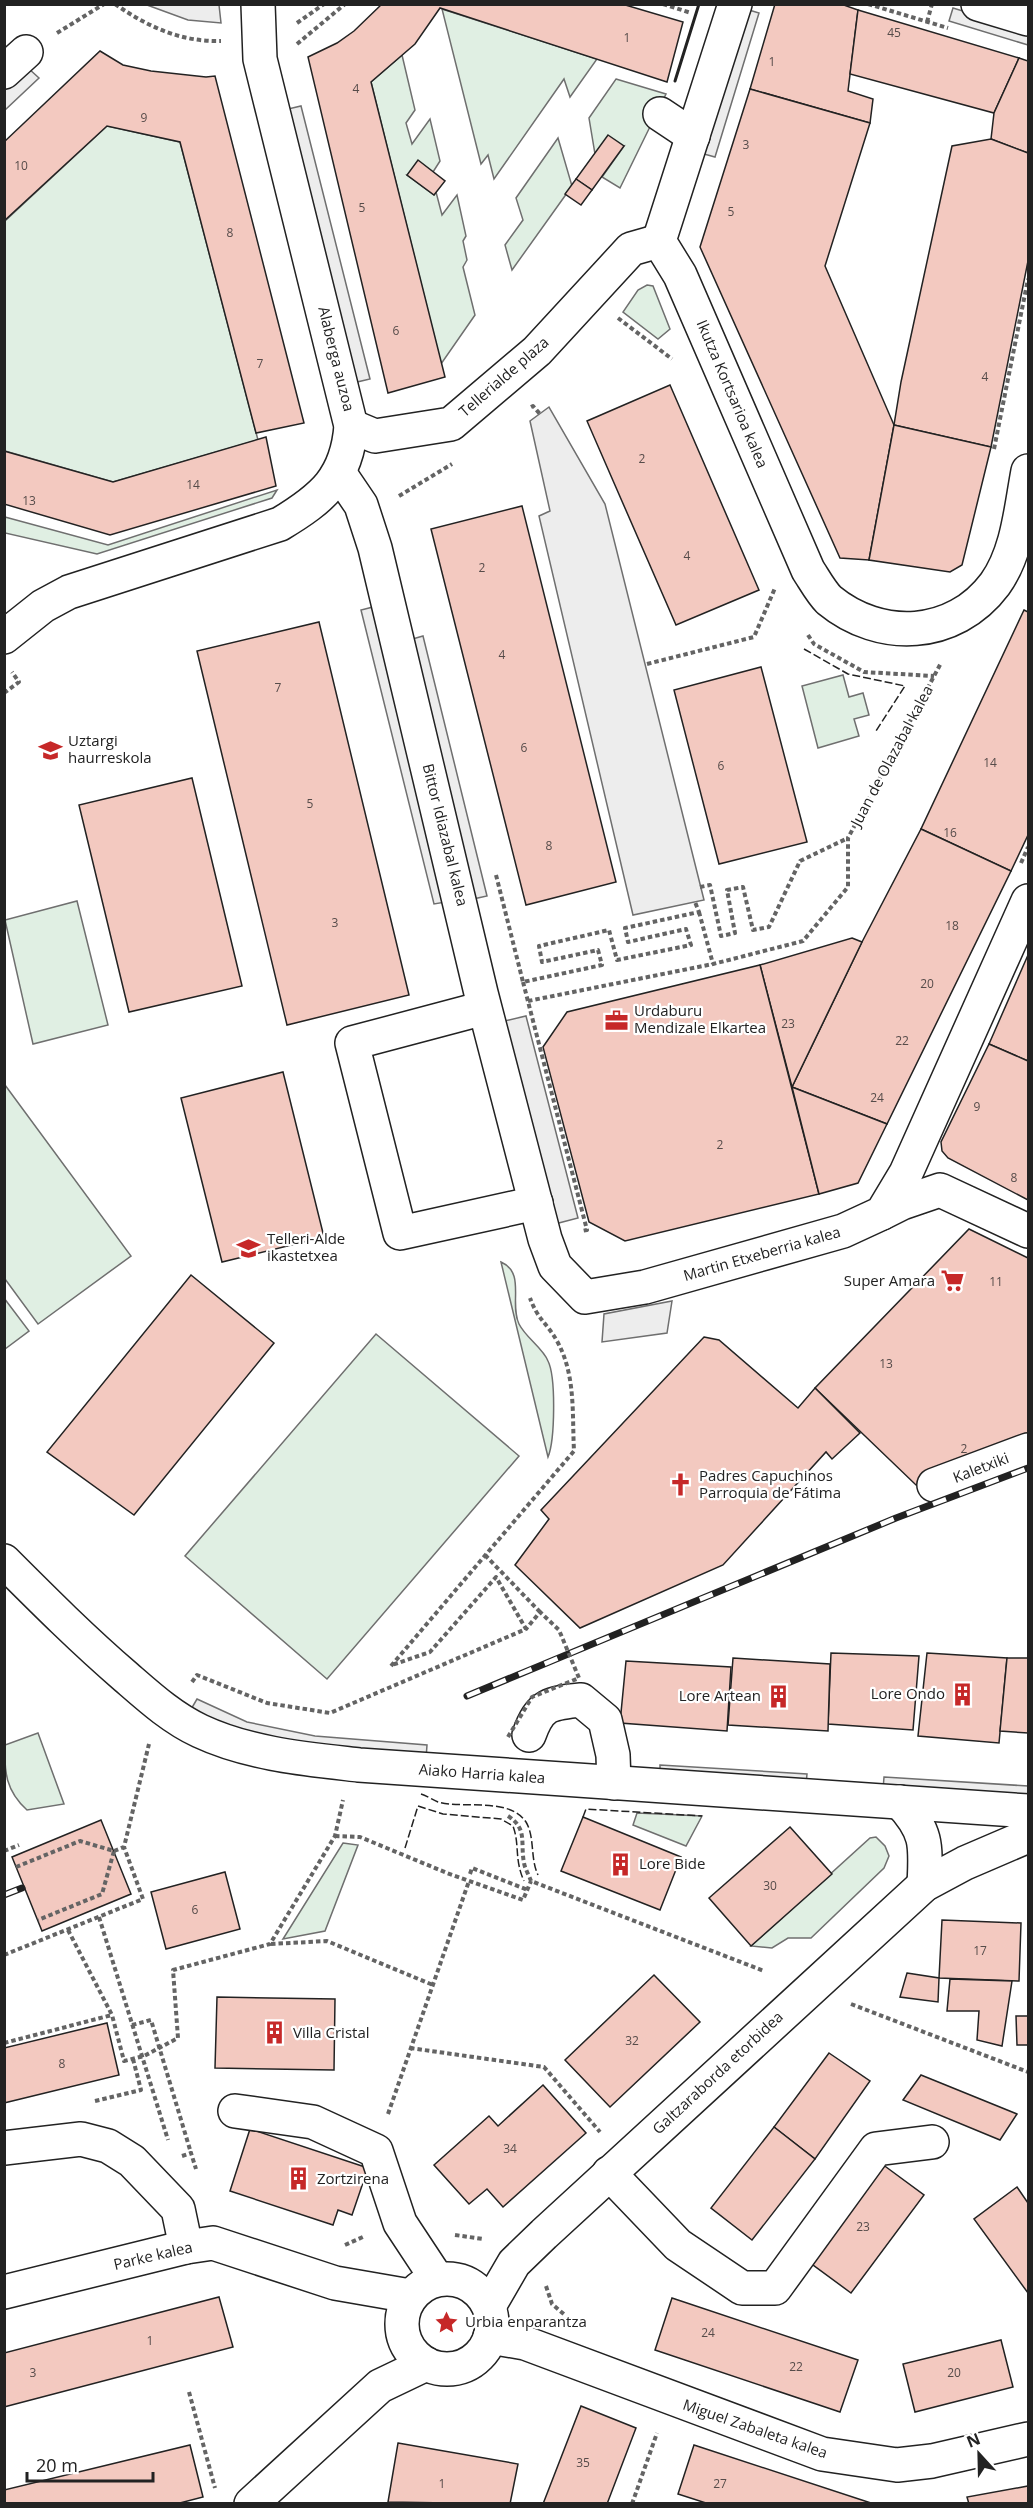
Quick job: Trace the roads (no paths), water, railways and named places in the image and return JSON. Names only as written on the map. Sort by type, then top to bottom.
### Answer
[{"type":"street","points":[[659,241],[735,4]]},
{"type":"street","points":[[978,4],[1029,19]]},
{"type":"street","name":"Alaberga auzoa","points":[[7,652],[43,606],[69,592],[280,524],[316,500],[340,474],[349,451],[351,426],[260,59],[259,8]]},
{"type":"street","points":[[660,114],[693,136]]},
{"type":"street","name":"Tellerialde plaza","points":[[351,426],[375,436],[451,424],[537,351],[631,249],[659,241]]},
{"type":"street","name":"Ikutza Kortsarioa kalea","points":[[659,241],[680,275],[808,570],[827,598],[859,620],[896,630],[936,626],[974,606],[996,583],[1015,543],[1029,471]]},
{"type":"street","name":"Bittor Idiazabal kalea","points":[[340,474],[361,505],[375,548],[484,1008],[536,1203]]},
{"type":"street","points":[[882,1213],[906,1173],[1029,901]]},
{"type":"street","points":[[484,1008],[352,1043],[400,1233],[536,1203]]},
{"type":"street","points":[[882,1213],[902,1203],[940,1190],[1029,1231]]},
{"type":"street","name":"Martin Etxeberria kalea","points":[[536,1203],[555,1266],[585,1296],[667,1281],[843,1232],[882,1213]]},
{"type":"street","name":"Kaletxiki","points":[[934,1485],[1029,1450]]},
{"type":"street","name":"Aiako Harria kalea","points":[[4,1561],[75,1633],[170,1712],[199,1730],[240,1746],[293,1757],[359,1765],[1029,1811]]},
{"type":"street","points":[[518,1736],[536,1716],[554,1702],[581,1700],[605,1720],[613,1755],[614,1783]]},
{"type":"street","points":[[900,1802],[916,1819],[926,1846],[924,1885]]},
{"type":"street","name":"Galtzaraborda etorbidea","points":[[251,2504],[380,2386],[441,2317],[514,2263],[924,1885],[965,1863],[1029,1836]]},
{"type":"street","points":[[235,2111],[313,2122],[376,2151],[399,2223],[441,2317]]},
{"type":"street","points":[[4,2148],[81,2139],[108,2146],[132,2161],[178,2209],[186,2247]]},
{"type":"street","points":[[609,2174],[678,2245],[741,2288],[775,2288],[876,2148],[932,2142]]},
{"type":"street","name":"Parke kalea","points":[[4,2292],[186,2247],[213,2243],[441,2317]]},
{"type":"street","name":"Miguel Zabaleta kalea","points":[[441,2317],[525,2343],[822,2454],[897,2465],[932,2462],[1029,2439]]},
{"type":"railway","points":[[467,1696],[896,1518],[1028,1468]]},
{"type":"railway","points":[[4,1895],[22,1888]]},
{"type":"place","name":"Uztargi haurreskola","points":[[50,750]]},
{"type":"place","name":"Urdaburu Mendizale Elkartea","points":[[616,1020]]},
{"type":"place","name":"Telleri-Alde ikastetxea","points":[[249,1248]]},
{"type":"place","name":"Super Amara","points":[[953,1281]]},
{"type":"place","name":"Padres Capuchinos Parroquia de Fátima","points":[[681,1485]]},
{"type":"place","name":"Lore Ondo","points":[[963,1694]]},
{"type":"place","name":"Lore Artean","points":[[779,1696]]},
{"type":"place","name":"Lore Bide","points":[[621,1864]]},
{"type":"place","name":"Villa Cristal","points":[[275,2033]]},
{"type":"place","name":"Zortzirena","points":[[299,2179]]},
{"type":"place","name":"Urbia enparantza","points":[[447,2322]]}]
